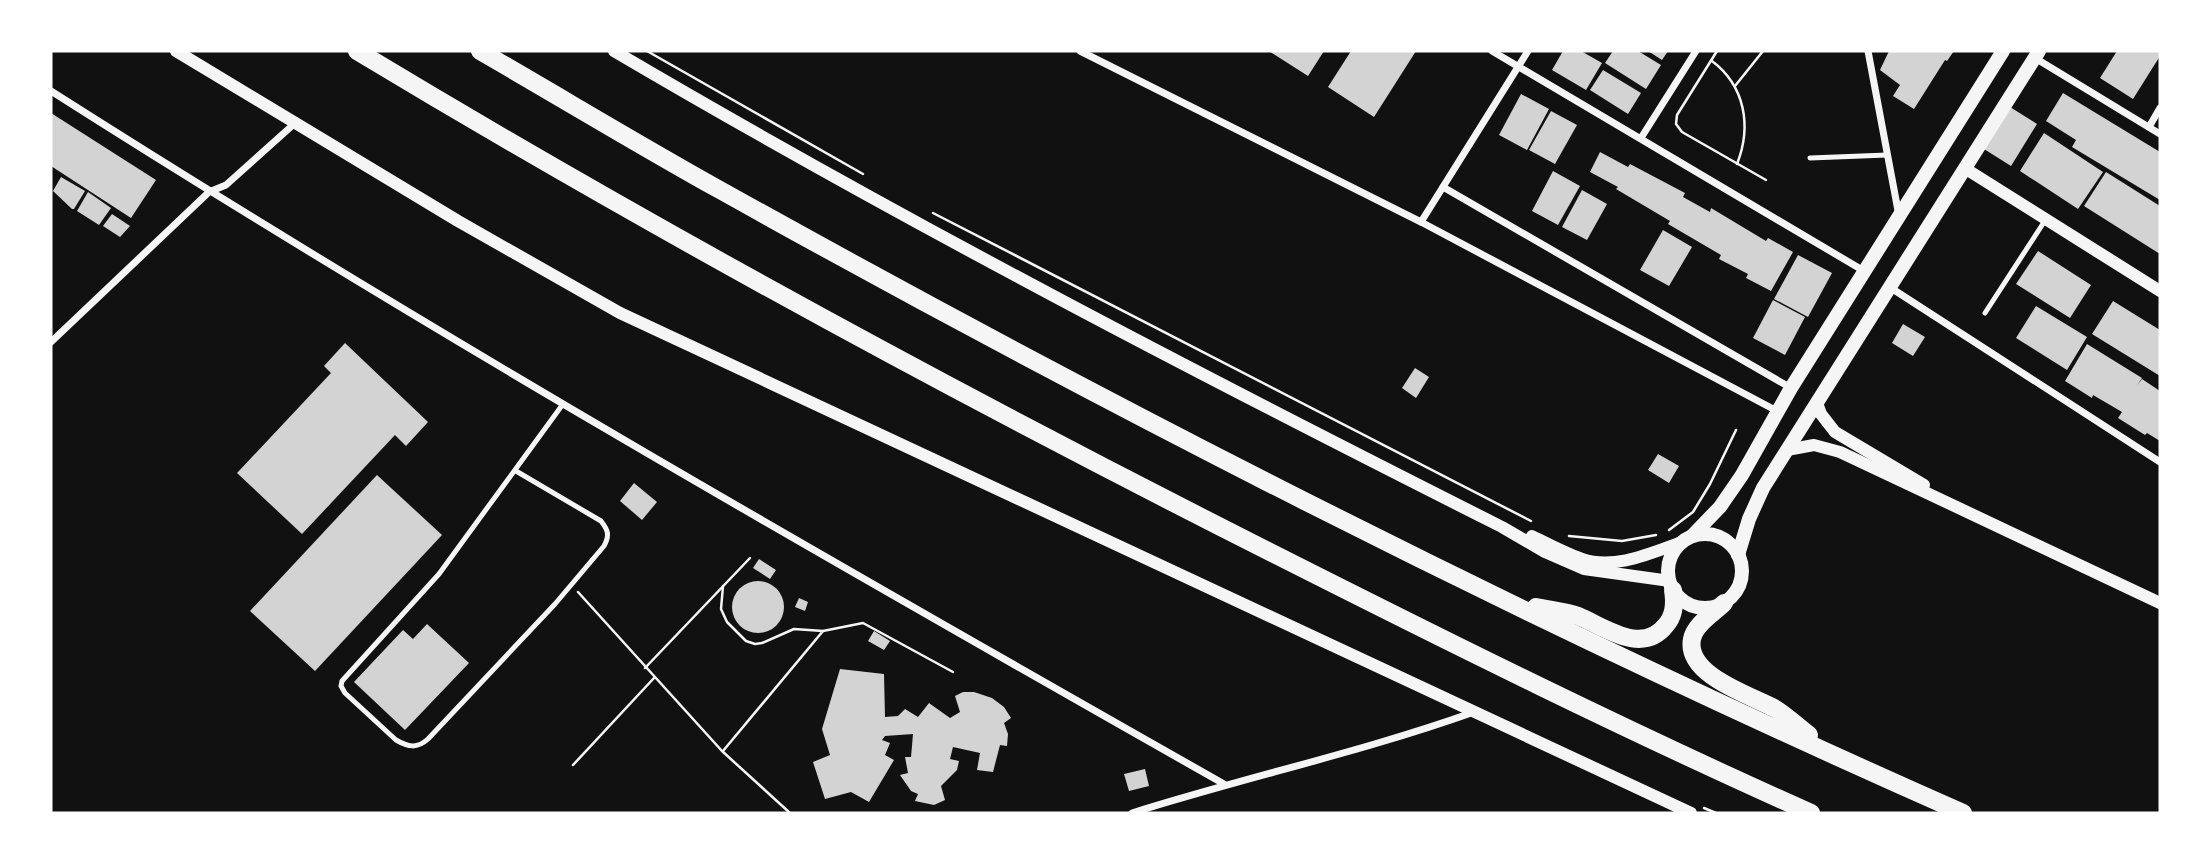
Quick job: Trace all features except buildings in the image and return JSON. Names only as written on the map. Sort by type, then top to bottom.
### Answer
[{"type":"highway","points":[[357,51],[666,231],[1131,481],[1589,710],[1811,813]]},
{"type":"highway","points":[[481,51],[720,190],[1140,417],[1509,602],[1963,813]]},
{"type":"highway","points":[[1509,602],[1575,614],[1628,638],[1642,639],[1655,635],[1669,621],[1674,608],[1672,585]]},
{"type":"highway","points":[[1724,603],[1695,632],[1692,649],[1699,664],[1712,678],[1777,710],[1836,756]]},
{"type":"main road","points":[[1687,539],[1714,535],[1724,539],[1738,555],[1742,566],[1738,587],[1724,603],[1712,607],[1689,604],[1672,585],[1670,560],[1687,539],[1720,507],[1742,475],[1791,388],[2003,51]]},
{"type":"main road","points":[[1738,555],[1756,503],[1787,450],[2037,54]]},
{"type":"street","points":[[176,51],[458,221],[620,313],[1475,712],[1698,810]]},
{"type":"street","points":[[614,51],[972,251],[1203,375],[1502,527],[1545,552],[1584,569],[1672,585]]},
{"type":"street","points":[[1080,51],[1421,222],[1777,411]]},
{"type":"street","points":[[1492,51],[1864,271]]},
{"type":"street","points":[[1421,222],[1528,51]]},
{"type":"street","points":[[1641,138],[1696,51]]},
{"type":"street","points":[[1868,51],[1899,216]]},
{"type":"street","points":[[2037,54],[2160,134]]},
{"type":"street","points":[[51,91],[209,192],[563,404],[766,524],[1224,785]]},
{"type":"street","points":[[2149,127],[2160,108]]},
{"type":"street","points":[[51,342],[209,192],[226,186],[294,124]]},
{"type":"street","points":[[1966,169],[2160,291]]},
{"type":"street","points":[[1443,187],[1791,388]]},
{"type":"street","points":[[1891,288],[2160,462]]},
{"type":"street","points":[[1817,404],[1835,432],[1905,473],[1944,500]]},
{"type":"street","points":[[1787,450],[1814,445],[1827,447],[2160,603]]},
{"type":"street","points":[[1502,527],[1527,533],[1582,559],[1592,561],[1633,558],[1687,539]]},
{"type":"street","points":[[1132,813],[1224,785],[1401,738],[1475,712]]},
{"type":"lane","points":[[1810,158],[1887,155]]},
{"type":"lane","points":[[1985,313],[2046,219]]},
{"type":"lane","points":[[516,471],[601,521],[607,530],[608,538],[572,585],[421,745],[412,747],[396,740],[341,686],[344,678],[439,574],[563,404]]},
{"type":"path","points":[[647,51],[869,177]]},
{"type":"path","points":[[1717,51],[1677,115],[1676,124],[1682,132],[1766,180]]},
{"type":"path","points":[[1735,86],[1763,51]]},
{"type":"path","points":[[1711,60],[1723,69],[1735,86],[1745,116],[1746,134],[1737,164]]},
{"type":"path","points":[[928,210],[1535,523]]},
{"type":"path","points":[[1560,536],[1622,541],[1664,533],[1693,512],[1736,430]]},
{"type":"path","points":[[645,668],[750,558]]},
{"type":"path","points":[[572,585],[722,751],[790,813]]},
{"type":"path","points":[[723,586],[721,609],[727,622],[746,641],[762,643],[794,629],[823,631],[863,623],[953,672]]},
{"type":"path","points":[[722,751],[823,631]]},
{"type":"path","points":[[573,765],[654,678]]},
{"type":"path","points":[[1698,810],[1716,813]]}]
